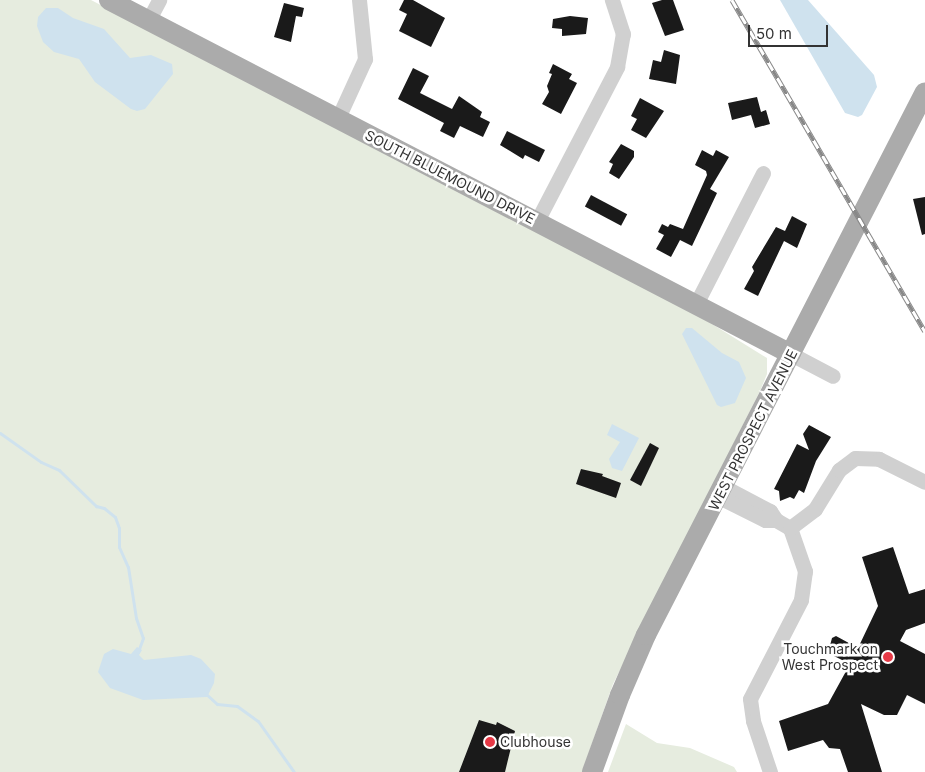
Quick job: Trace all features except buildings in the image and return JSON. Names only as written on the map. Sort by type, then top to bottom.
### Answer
[{"type":"main road","name":"SOUTH BLUEMOUND DRIVE","points":[[109,0],[791,354]]},
{"type":"main road","name":"WEST PROSPECT AVENUE","points":[[592,772],[628,673],[925,92]]},
{"type":"street","points":[[148,21],[159,0]]},
{"type":"street","points":[[338,118],[365,59],[359,0]]},
{"type":"street","points":[[537,222],[617,67],[624,34],[612,0]]},
{"type":"street","points":[[696,304],[763,173]]},
{"type":"street","points":[[791,354],[833,376]]},
{"type":"street","points":[[790,528],[815,509],[839,470],[855,458],[879,458],[925,482]]},
{"type":"street","points":[[721,492],[770,511],[776,520],[790,528],[805,571],[805,586],[801,600],[750,699],[753,721],[770,772]]},
{"type":"shaded area","points":[[0,0],[91,0],[683,306],[767,358],[767,374],[760,391],[613,684],[582,772],[0,772]]},
{"type":"shaded area","points":[[626,724],[657,743],[690,748],[734,767],[737,772],[608,772]]},
{"type":"water","points":[[780,0],[808,0],[874,75],[877,87],[862,115],[858,117],[845,113]]},
{"type":"water","points":[[46,8],[58,8],[73,18],[104,29],[130,58],[151,55],[172,64],[173,74],[145,109],[137,111],[131,109],[95,82],[79,59],[54,52],[43,42],[37,26],[38,17]]},
{"type":"water","points":[[686,328],[692,328],[722,353],[739,362],[746,378],[735,403],[721,407],[717,405],[682,334]]},
{"type":"water","points":[[612,424],[639,438],[622,471],[612,468],[609,459],[620,442],[607,435]]},
{"type":"water","points":[[137,647],[142,650],[139,655],[144,660],[191,655],[201,659],[215,674],[214,683],[207,697],[143,700],[110,688],[98,672],[104,654],[113,649],[131,654]]},
{"type":"waterway","points":[[0,433],[41,462],[59,470],[96,506],[104,508],[115,517],[119,528],[119,547],[128,567],[136,618],[143,638],[138,652]]},
{"type":"waterway","points":[[206,694],[217,704],[237,706],[258,721],[294,772]]},
{"type":"railway","points":[[732,0],[925,331]]},
{"type":"place","name":"Touchmark on West Prospect","points":[[888,657]]},
{"type":"place","name":"Clubhouse","points":[[490,742]]}]
